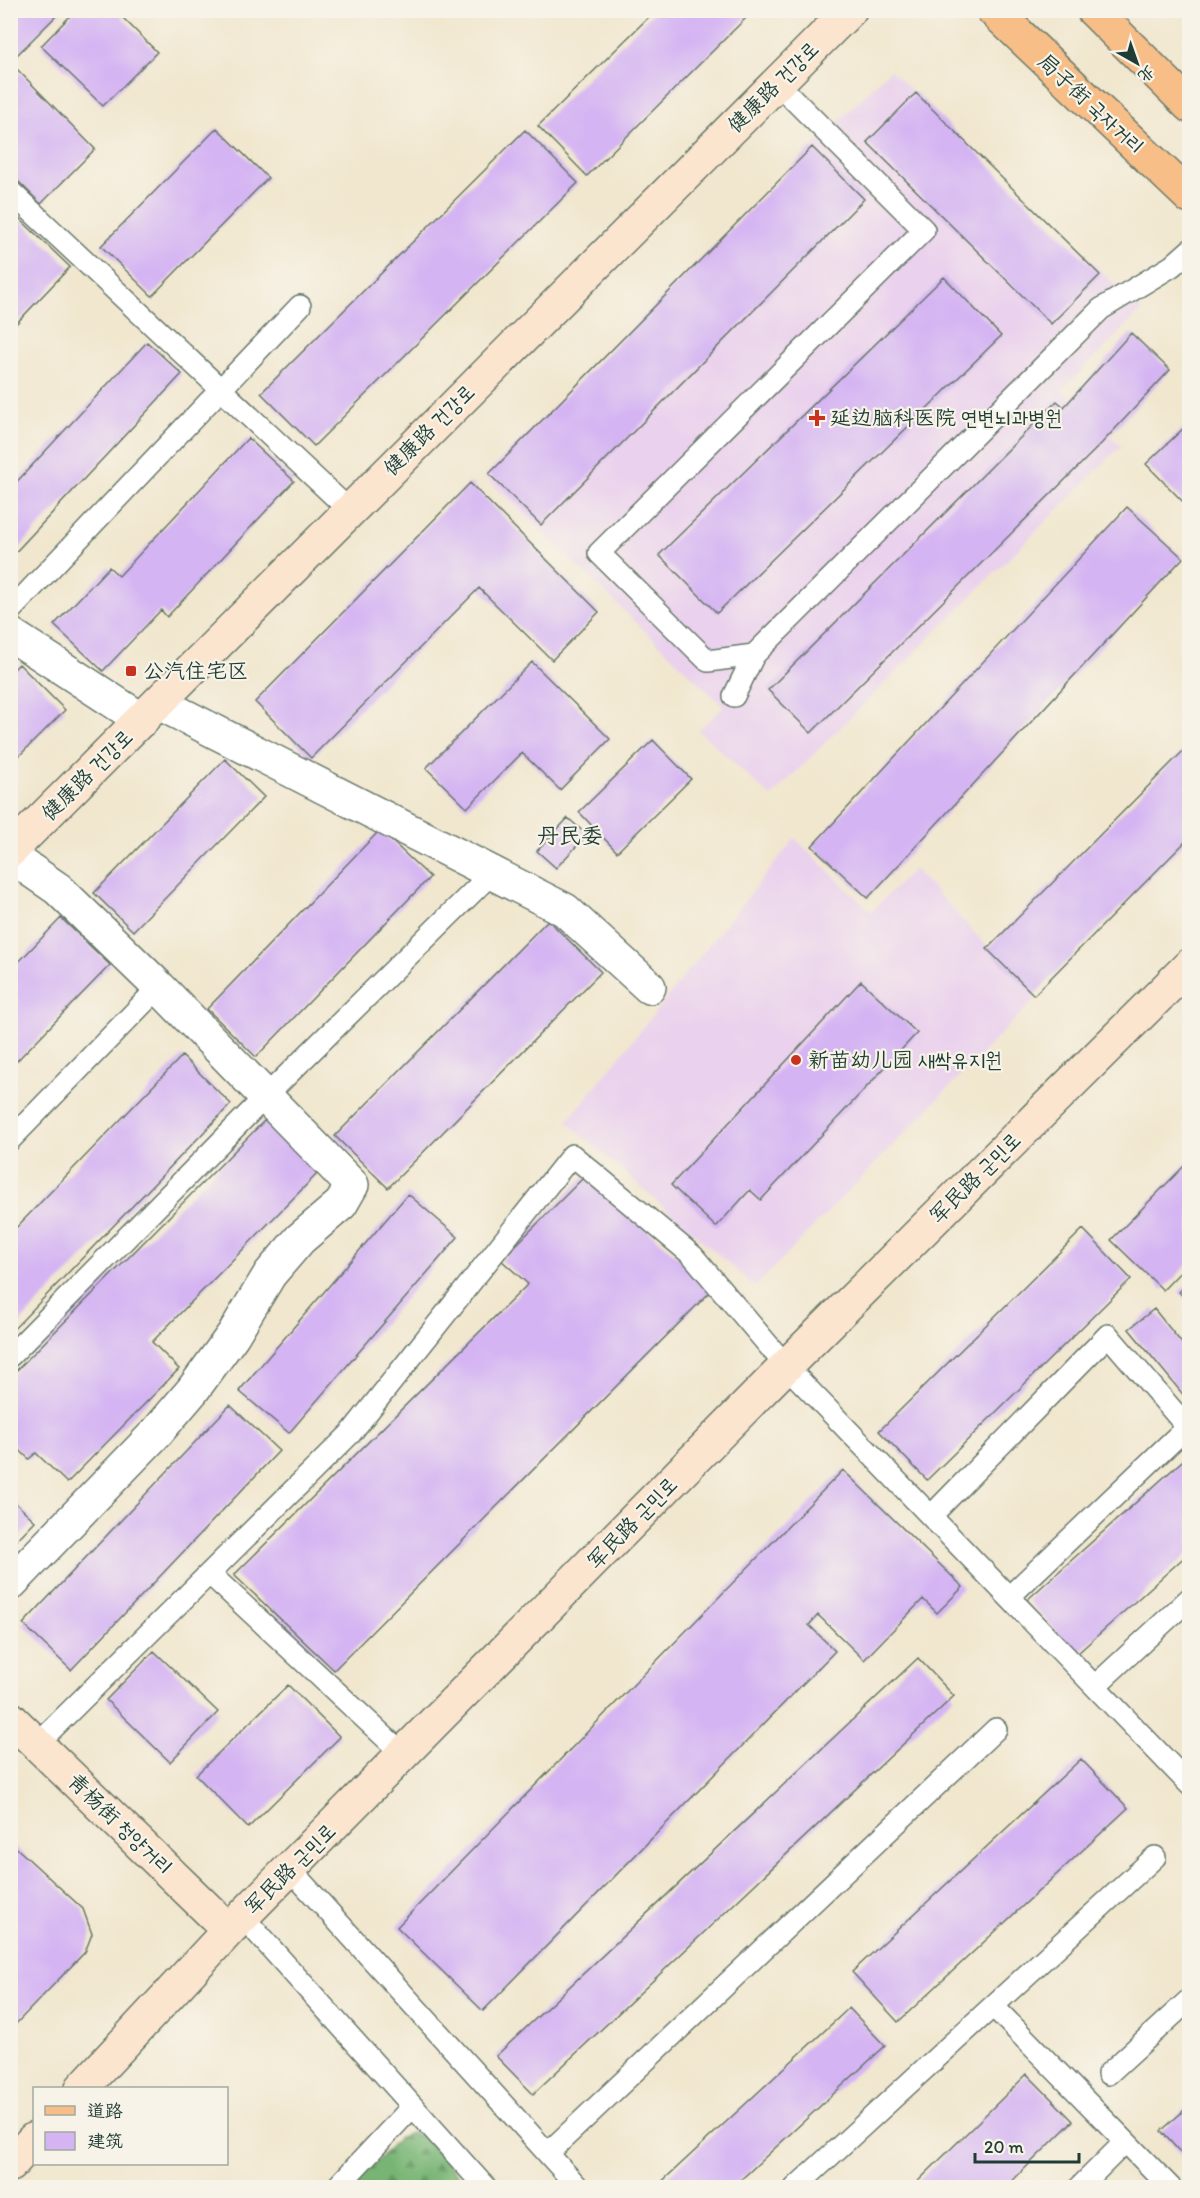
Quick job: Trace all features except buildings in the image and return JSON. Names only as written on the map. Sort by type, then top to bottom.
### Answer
[{"type":"main road","name":"局子街 국자거리","points":[[993,10],[1190,197]]},
{"type":"main road","points":[[1093,10],[1190,106]]},
{"type":"street","name":"健康路 건강로","points":[[10,851],[348,510],[850,10]]},
{"type":"street","points":[[10,634],[150,712],[493,872],[565,910],[649,987]]},
{"type":"street","points":[[10,856],[58,889],[159,987],[352,1185],[341,1204],[300,1239],[270,1274],[233,1335],[192,1391],[157,1432],[10,1584]]},
{"type":"street","name":"军民路 군민로","points":[[83,2087],[236,1923],[786,1366],[1190,965]]},
{"type":"street","name":"青杨街 청양거리","points":[[10,1718],[236,1923]]},
{"type":"street","points":[[10,2165],[33,2140]]},
{"type":"lane","points":[[754,655],[708,661],[599,553],[924,230],[777,83]]},
{"type":"lane","points":[[10,191],[348,510]]},
{"type":"lane","points":[[734,696],[754,655],[1101,309],[1172,266],[1190,250]]},
{"type":"lane","points":[[10,611],[220,387],[300,306]]},
{"type":"lane","points":[[10,1356],[266,1096],[493,872]]},
{"type":"lane","points":[[10,1140],[159,987]]},
{"type":"lane","points":[[37,1744],[351,1433],[572,1155],[693,1256],[786,1366],[1188,1779]]},
{"type":"lane","points":[[931,1516],[1108,1335],[1187,1426],[1009,1597]]},
{"type":"lane","points":[[210,1574],[404,1755]]},
{"type":"lane","points":[[1095,1686],[1190,1598]]},
{"type":"lane","points":[[548,2153],[996,1729]]},
{"type":"lane","points":[[795,2187],[1155,1857]]},
{"type":"lane","points":[[290,1869],[579,2187]]},
{"type":"lane","points":[[236,1923],[486,2187]]},
{"type":"lane","points":[[1108,2074],[1190,1999]]},
{"type":"lane","points":[[993,2006],[1171,2187]]},
{"type":"lane","points":[[336,2187],[412,2107]]},
{"type":"lane","points":[[1080,2187],[1125,2142]]},
{"type":"shaded area","name":"延边脑科医院 연변뇌과병원","points":[[890,70],[1142,310],[1062,390],[1121,446],[771,797],[698,730],[724,707],[484,476]]},
{"type":"shaded area","name":"新苗幼儿园 새싹유지원","points":[[795,838],[871,912],[914,869],[1036,998],[755,1287],[567,1122]]},
{"type":"green space","points":[[410,2133],[423,2136],[469,2187],[352,2187],[399,2138]]},
{"type":"place","name":"延边脑科医院 연변뇌과병원","points":[[817,418]]},
{"type":"place","name":"公汽住宅区","points":[[131,671]]},
{"type":"place","name":"新苗幼儿园 새싹유지원","points":[[796,1060]]},
{"type":"district","name":"丹民委","points":[[570,835]]}]
